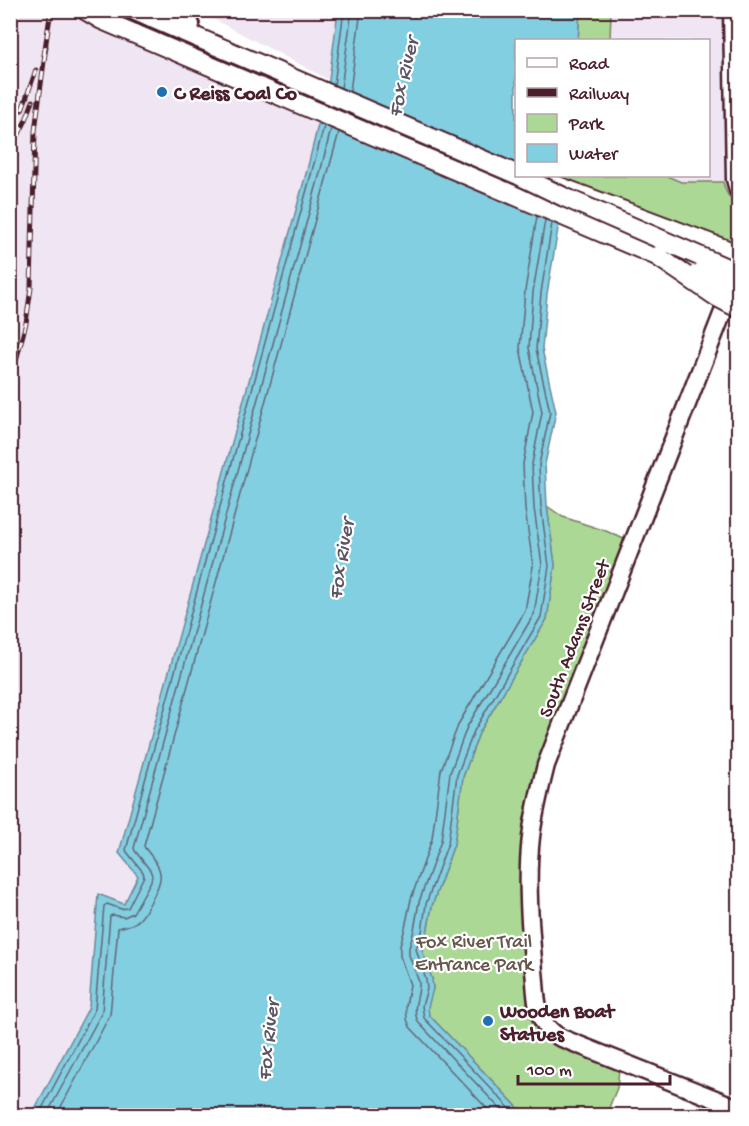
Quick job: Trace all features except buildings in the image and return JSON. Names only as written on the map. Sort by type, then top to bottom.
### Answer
[{"type":"main road","points":[[70,10],[102,20],[738,291]]},
{"type":"main road","points":[[85,10],[102,20]]},
{"type":"main road","points":[[133,10],[515,173]]},
{"type":"main road","points":[[166,10],[187,22],[217,47]]},
{"type":"main road","points":[[523,177],[738,272]]},
{"type":"main road","points":[[526,177],[568,189],[738,254]]},
{"type":"main road","points":[[657,256],[717,297],[738,308]]},
{"type":"street","points":[[732,10],[735,179],[738,190]]},
{"type":"street","name":"South Adams Street","points":[[738,272],[546,765],[534,814],[529,864],[531,928],[538,1004],[543,1021],[552,1032],[559,1037],[738,1108]]},
{"type":"shaded area","points":[[10,11],[70,11],[102,20],[321,112],[138,876],[124,904],[98,894],[89,1007],[31,1116],[10,1115]]},
{"type":"shaded area","points":[[198,11],[338,11],[329,80]]},
{"type":"shaded area","points":[[580,11],[738,11],[738,241],[566,177],[710,177],[710,39],[578,39]]},
{"type":"green space","points":[[580,11],[611,11],[610,39],[578,39]]},
{"type":"green space","points":[[562,177],[669,177],[681,182],[723,182],[728,195],[738,205],[738,245],[562,179]]},
{"type":"green space","name":"Fox River Trail Entrance Park","points":[[547,506],[563,517],[626,540],[530,798],[521,859],[520,900],[532,1019],[552,1043],[566,1050],[615,1065],[619,1070],[617,1088],[606,1115],[525,1115],[429,1015],[378,985],[433,989],[422,950],[432,906],[454,844],[463,777],[479,733],[547,619],[555,565]]},
{"type":"water","name":"Fox River","points":[[338,11],[580,11],[578,39],[515,39],[515,177],[562,177],[562,205],[547,294],[542,349],[556,412],[545,464],[547,506],[555,565],[547,619],[479,733],[463,777],[454,844],[432,906],[422,950],[432,979],[433,989],[428,1007],[429,1015],[525,1115],[31,1116],[89,1007],[98,894],[124,904],[138,876],[119,853],[307,170],[329,80]]},
{"type":"railway","points":[[44,55],[51,10]]},
{"type":"railway","points":[[10,383],[26,323],[31,288],[35,131],[46,46]]},
{"type":"railway","points":[[22,110],[36,70]]},
{"type":"railway","points":[[10,151],[33,101]]},
{"type":"place","name":"C Reiss Coal Co","points":[[162,92]]},
{"type":"place","name":"Wooden Boat Statues","points":[[488,1021]]}]
